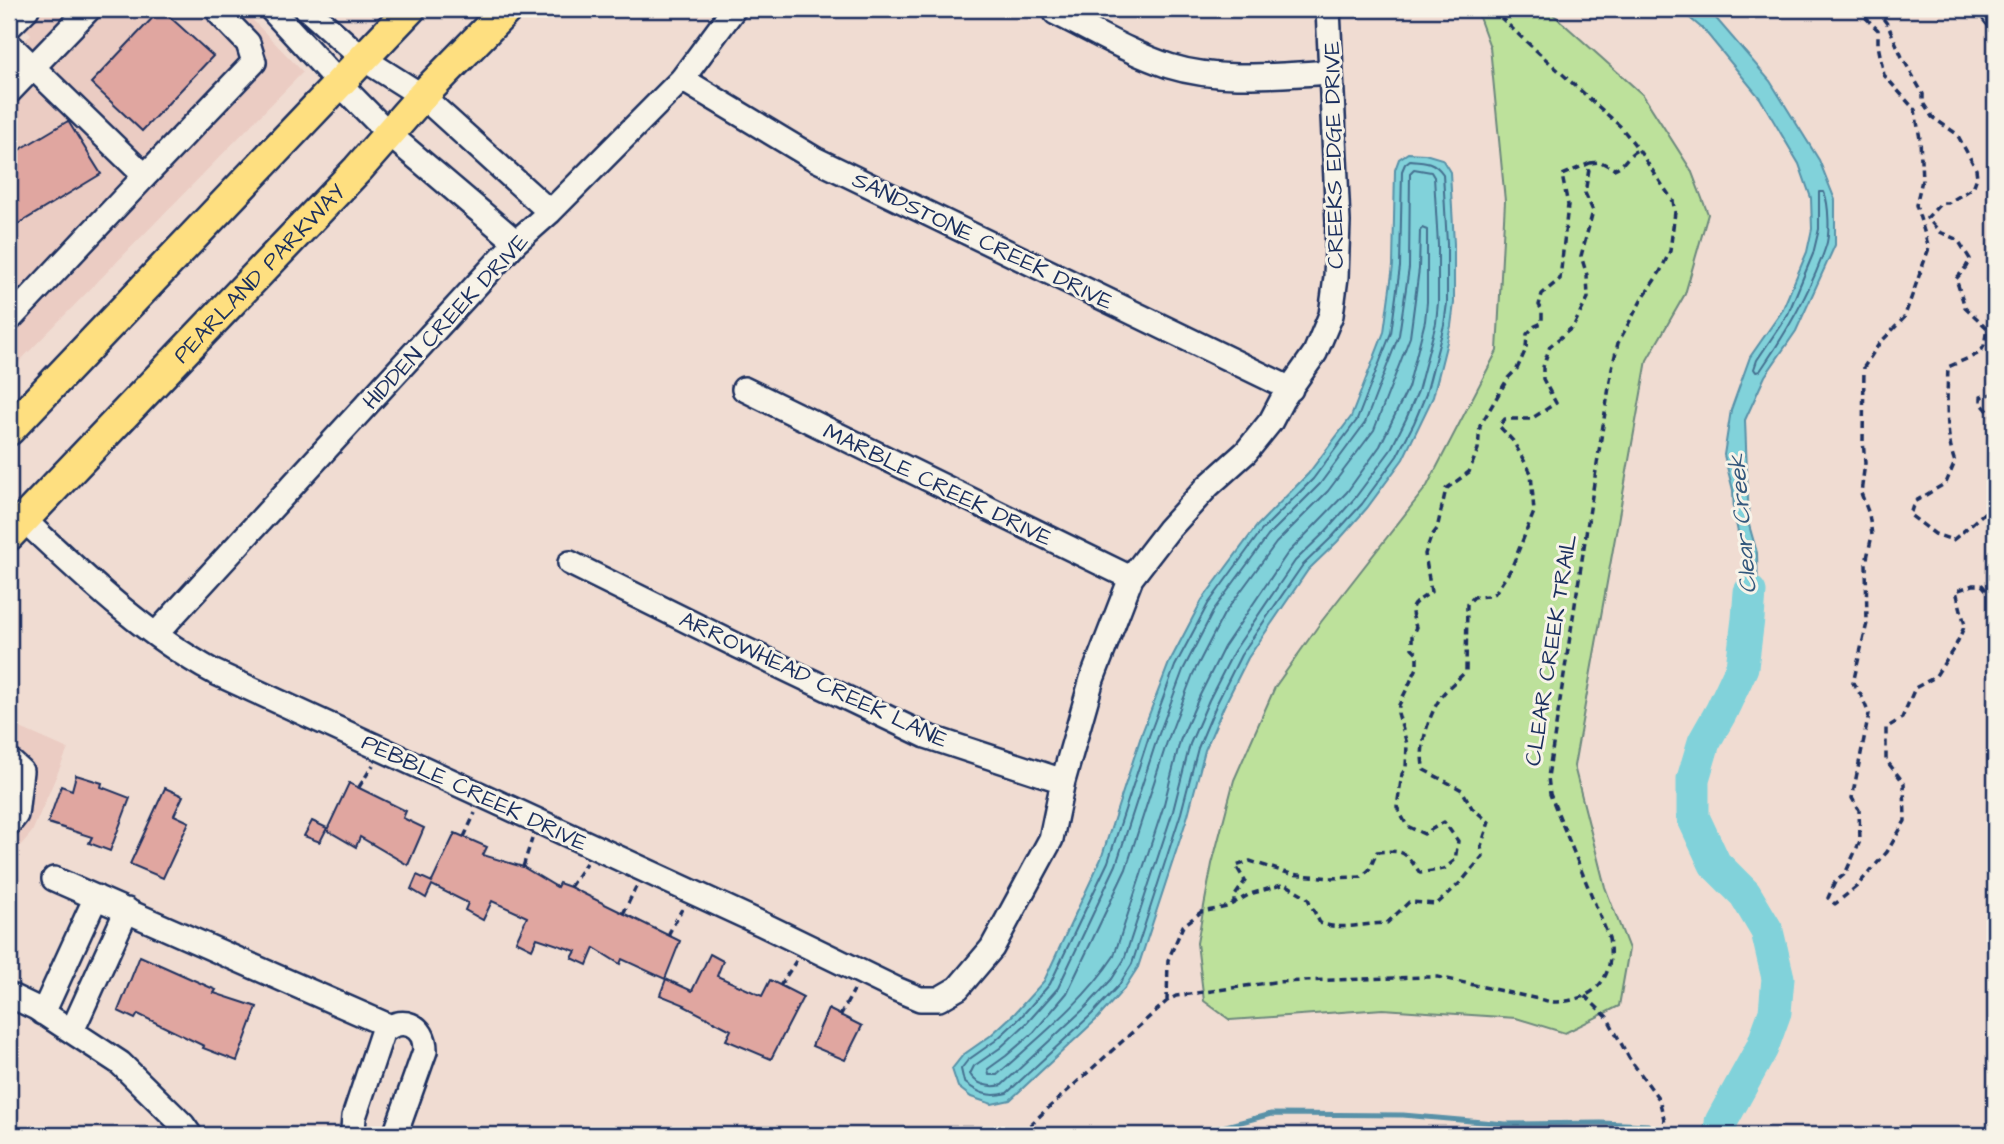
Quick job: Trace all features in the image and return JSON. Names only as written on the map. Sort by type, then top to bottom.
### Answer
[{"type":"main road","points":[[9,430],[411,9]]},
{"type":"main road","name":"PEARLAND PARKWAY","points":[[16,528],[507,9]]},
{"type":"street","points":[[9,27],[27,9]]},
{"type":"street","points":[[9,92],[89,9]]},
{"type":"street","points":[[271,9],[390,135],[516,242]]},
{"type":"street","points":[[307,9],[362,58],[422,96],[550,212]]},
{"type":"street","name":"HIDDEN CREEK DRIVE","points":[[156,634],[516,242],[550,212],[681,79],[734,9]]},
{"type":"street","name":"CREEKS EDGE DRIVE","points":[[958,988],[992,948],[1051,839],[1063,781],[1091,679],[1131,578],[1168,530],[1208,486],[1247,453],[1315,353],[1331,315],[1336,277],[1338,222],[1328,9]]},
{"type":"street","points":[[1991,9],[1995,15]]},
{"type":"street","points":[[9,320],[254,62],[248,43],[220,10]]},
{"type":"street","points":[[1056,13],[1170,66],[1210,74],[1256,76],[1331,72]]},
{"type":"street","points":[[9,44],[145,176]]},
{"type":"street","name":"SANDSTONE CREEK DRIVE","points":[[681,79],[815,159],[1291,389]]},
{"type":"street","name":"MARBLE CREEK DRIVE","points":[[744,389],[1131,578]]},
{"type":"street","name":"PEBBLE CREEK DRIVE","points":[[16,528],[182,655],[215,672],[920,999],[939,999],[958,988]]},
{"type":"street","name":"ARROWHEAD CREEK LANE","points":[[570,563],[926,736],[1063,781]]},
{"type":"street","points":[[9,760],[20,771],[16,815],[9,824]]},
{"type":"street","points":[[54,879],[389,1026]]},
{"type":"street","points":[[43,1013],[96,897]]},
{"type":"street","points":[[72,1031],[127,911]]},
{"type":"street","points":[[9,995],[43,1013],[120,1063],[190,1135]]},
{"type":"street","points":[[356,1135],[353,1130],[354,1118],[382,1033],[389,1026],[398,1024],[420,1031],[425,1040],[425,1051],[395,1135]]},
{"type":"path","name":"CLEAR CREEK TRAIL","points":[[1492,9],[1620,126],[1673,201],[1675,212],[1670,251],[1618,343],[1612,368],[1548,777],[1549,794],[1609,938],[1610,961],[1605,977],[1585,996]]},
{"type":"path","points":[[1857,9],[1878,30],[1878,46],[1884,75],[1915,110],[1922,180],[1916,205],[1929,248],[1904,318],[1879,344],[1864,367],[1865,463],[1861,494],[1869,514],[1872,535],[1866,563],[1867,623],[1853,683],[1869,714],[1852,798],[1859,810],[1860,841],[1845,874],[1835,882],[1828,898],[1835,904],[1856,887],[1887,852],[1905,821],[1904,783],[1886,760],[1886,728],[1902,718],[1915,688],[1935,677],[1956,645],[1965,625],[1956,591],[1982,585],[1995,600]]},
{"type":"path","points":[[1876,9],[1888,25],[1923,94],[1923,103],[1932,117],[1957,134],[1976,169],[1977,177],[1973,188],[1948,203],[1941,203],[1927,218],[1940,232],[1958,240],[1970,260],[1955,279],[1965,307],[1987,328],[1980,353],[1948,367],[1951,452],[1955,462],[1946,482],[1914,502],[1910,515],[1935,534],[1953,540],[1995,505]]},
{"type":"path","points":[[1234,902],[1234,897],[1245,881],[1236,866],[1250,861],[1291,874],[1330,878],[1361,877],[1369,870],[1377,852],[1397,850],[1406,854],[1420,873],[1444,869],[1455,859],[1458,841],[1444,822],[1424,834],[1407,826],[1397,807],[1402,774],[1406,768],[1407,744],[1398,713],[1399,705],[1417,668],[1417,653],[1412,648],[1412,636],[1416,627],[1411,609],[1431,592],[1425,554],[1437,529],[1446,489],[1469,472],[1478,449],[1480,426],[1508,378],[1517,369],[1526,349],[1527,334],[1542,323],[1542,310],[1539,305],[1542,294],[1560,279],[1568,205],[1562,175],[1590,163],[1601,162],[1614,169],[1639,150]]},
{"type":"path","points":[[1167,1001],[1168,960],[1183,926],[1201,912],[1227,908],[1250,894],[1285,884],[1307,897],[1320,923],[1332,928],[1387,923],[1409,902],[1437,904],[1461,882],[1483,856],[1481,846],[1489,822],[1472,808],[1462,790],[1424,770],[1421,761],[1423,741],[1439,698],[1466,671],[1467,604],[1474,597],[1495,593],[1511,569],[1534,512],[1531,473],[1513,441],[1499,426],[1505,418],[1531,419],[1556,403],[1543,379],[1543,367],[1550,346],[1573,327],[1588,298],[1587,275],[1581,256],[1593,211],[1585,193],[1590,163]]},
{"type":"path","points":[[1995,393],[1981,397],[1981,403],[1995,419]]},
{"type":"path","points":[[464,837],[484,796]]},
{"type":"path","points":[[523,867],[540,822]]},
{"type":"path","points":[[570,887],[594,847]]},
{"type":"path","points":[[623,914],[645,870]]},
{"type":"path","points":[[668,935],[691,891]]},
{"type":"path","points":[[780,986],[806,945]]},
{"type":"path","points":[[840,1016],[864,974]]},
{"type":"path","points":[[1023,1135],[1045,1111],[1167,1001],[1185,993],[1274,982],[1438,977],[1552,1002],[1569,1002],[1585,996],[1607,1017],[1629,1058],[1659,1099],[1665,1123],[1663,1135]]},
{"type":"shaded area","points":[[9,9],[242,9],[303,72],[9,372],[9,58],[31,34]]},
{"type":"shaded area","points":[[9,723],[68,749],[32,832],[9,859]]},
{"type":"green space","points":[[1476,9],[1547,9],[1643,95],[1691,170],[1708,214],[1685,294],[1647,360],[1574,766],[1605,887],[1629,949],[1619,1006],[1565,1033],[1516,1018],[1383,1009],[1230,1020],[1204,1001],[1197,943],[1212,864],[1234,780],[1275,687],[1321,622],[1427,486],[1497,351],[1505,201],[1490,47]]},
{"type":"water","points":[[1679,9],[1708,9],[1770,81],[1819,160],[1835,200],[1835,245],[1796,331],[1765,376],[1745,420],[1749,525],[1757,553],[1758,599],[1753,636],[1742,634],[1744,561],[1734,513],[1733,490],[1724,455],[1731,410],[1750,357],[1782,311],[1807,252],[1812,229],[1811,198],[1799,164],[1760,98],[1704,30]]},
{"type":"water","points":[[1408,153],[1442,159],[1450,172],[1454,303],[1433,397],[1403,459],[1367,508],[1308,570],[1248,658],[1205,750],[1188,815],[1138,967],[1124,989],[1097,1019],[1010,1100],[992,1104],[971,1097],[958,1087],[952,1069],[963,1055],[990,1036],[1015,1013],[1044,981],[1101,859],[1142,733],[1169,663],[1202,600],[1257,526],[1308,474],[1351,417],[1384,332],[1393,266],[1395,170],[1399,159]]},
{"type":"building","points":[[161,9],[213,56],[142,131],[91,83]]},
{"type":"building","points":[[68,121],[101,174],[18,224],[9,208],[9,156]]},
{"type":"building","points":[[76,775],[102,783],[101,787],[130,798],[110,851],[89,843],[92,837],[48,823],[61,786],[72,790]]},
{"type":"building","points":[[349,783],[406,811],[403,818],[424,828],[408,865],[360,837],[356,847],[327,830]]},
{"type":"building","points":[[165,788],[183,796],[174,815],[189,822],[163,878],[130,864]]},
{"type":"building","points":[[312,821],[327,828],[320,842],[304,836]]},
{"type":"building","points":[[455,833],[487,847],[483,855],[523,867],[557,887],[559,883],[570,887],[680,941],[665,979],[622,959],[620,964],[594,948],[587,965],[572,958],[576,951],[537,938],[532,949],[516,941],[527,917],[492,901],[483,920],[465,910],[468,903],[432,885],[426,898],[411,889],[417,875],[432,882]]},
{"type":"building","points":[[710,954],[723,961],[717,976],[762,996],[770,980],[803,997],[771,1059],[726,1040],[731,1030],[660,995],[666,979],[692,991]]},
{"type":"building","points":[[140,956],[216,990],[214,993],[257,1007],[237,1061],[203,1048],[204,1046],[138,1014],[135,1019],[118,1011]]},
{"type":"building","points":[[828,1009],[862,1026],[845,1060],[812,1046]]},
{"type":"waterway","name":"Clear Creek","points":[[1721,1135],[1721,1122],[1762,1048],[1775,1012],[1778,978],[1767,931],[1745,894],[1715,864],[1693,817],[1693,779],[1704,742],[1742,667],[1750,592]]},
{"type":"waterway","points":[[1204,1135],[1215,1129],[1271,1114],[1403,1115],[1505,1124],[1648,1125]]},
{"type":"waterway","points":[[1706,1127],[1721,1122]]}]
